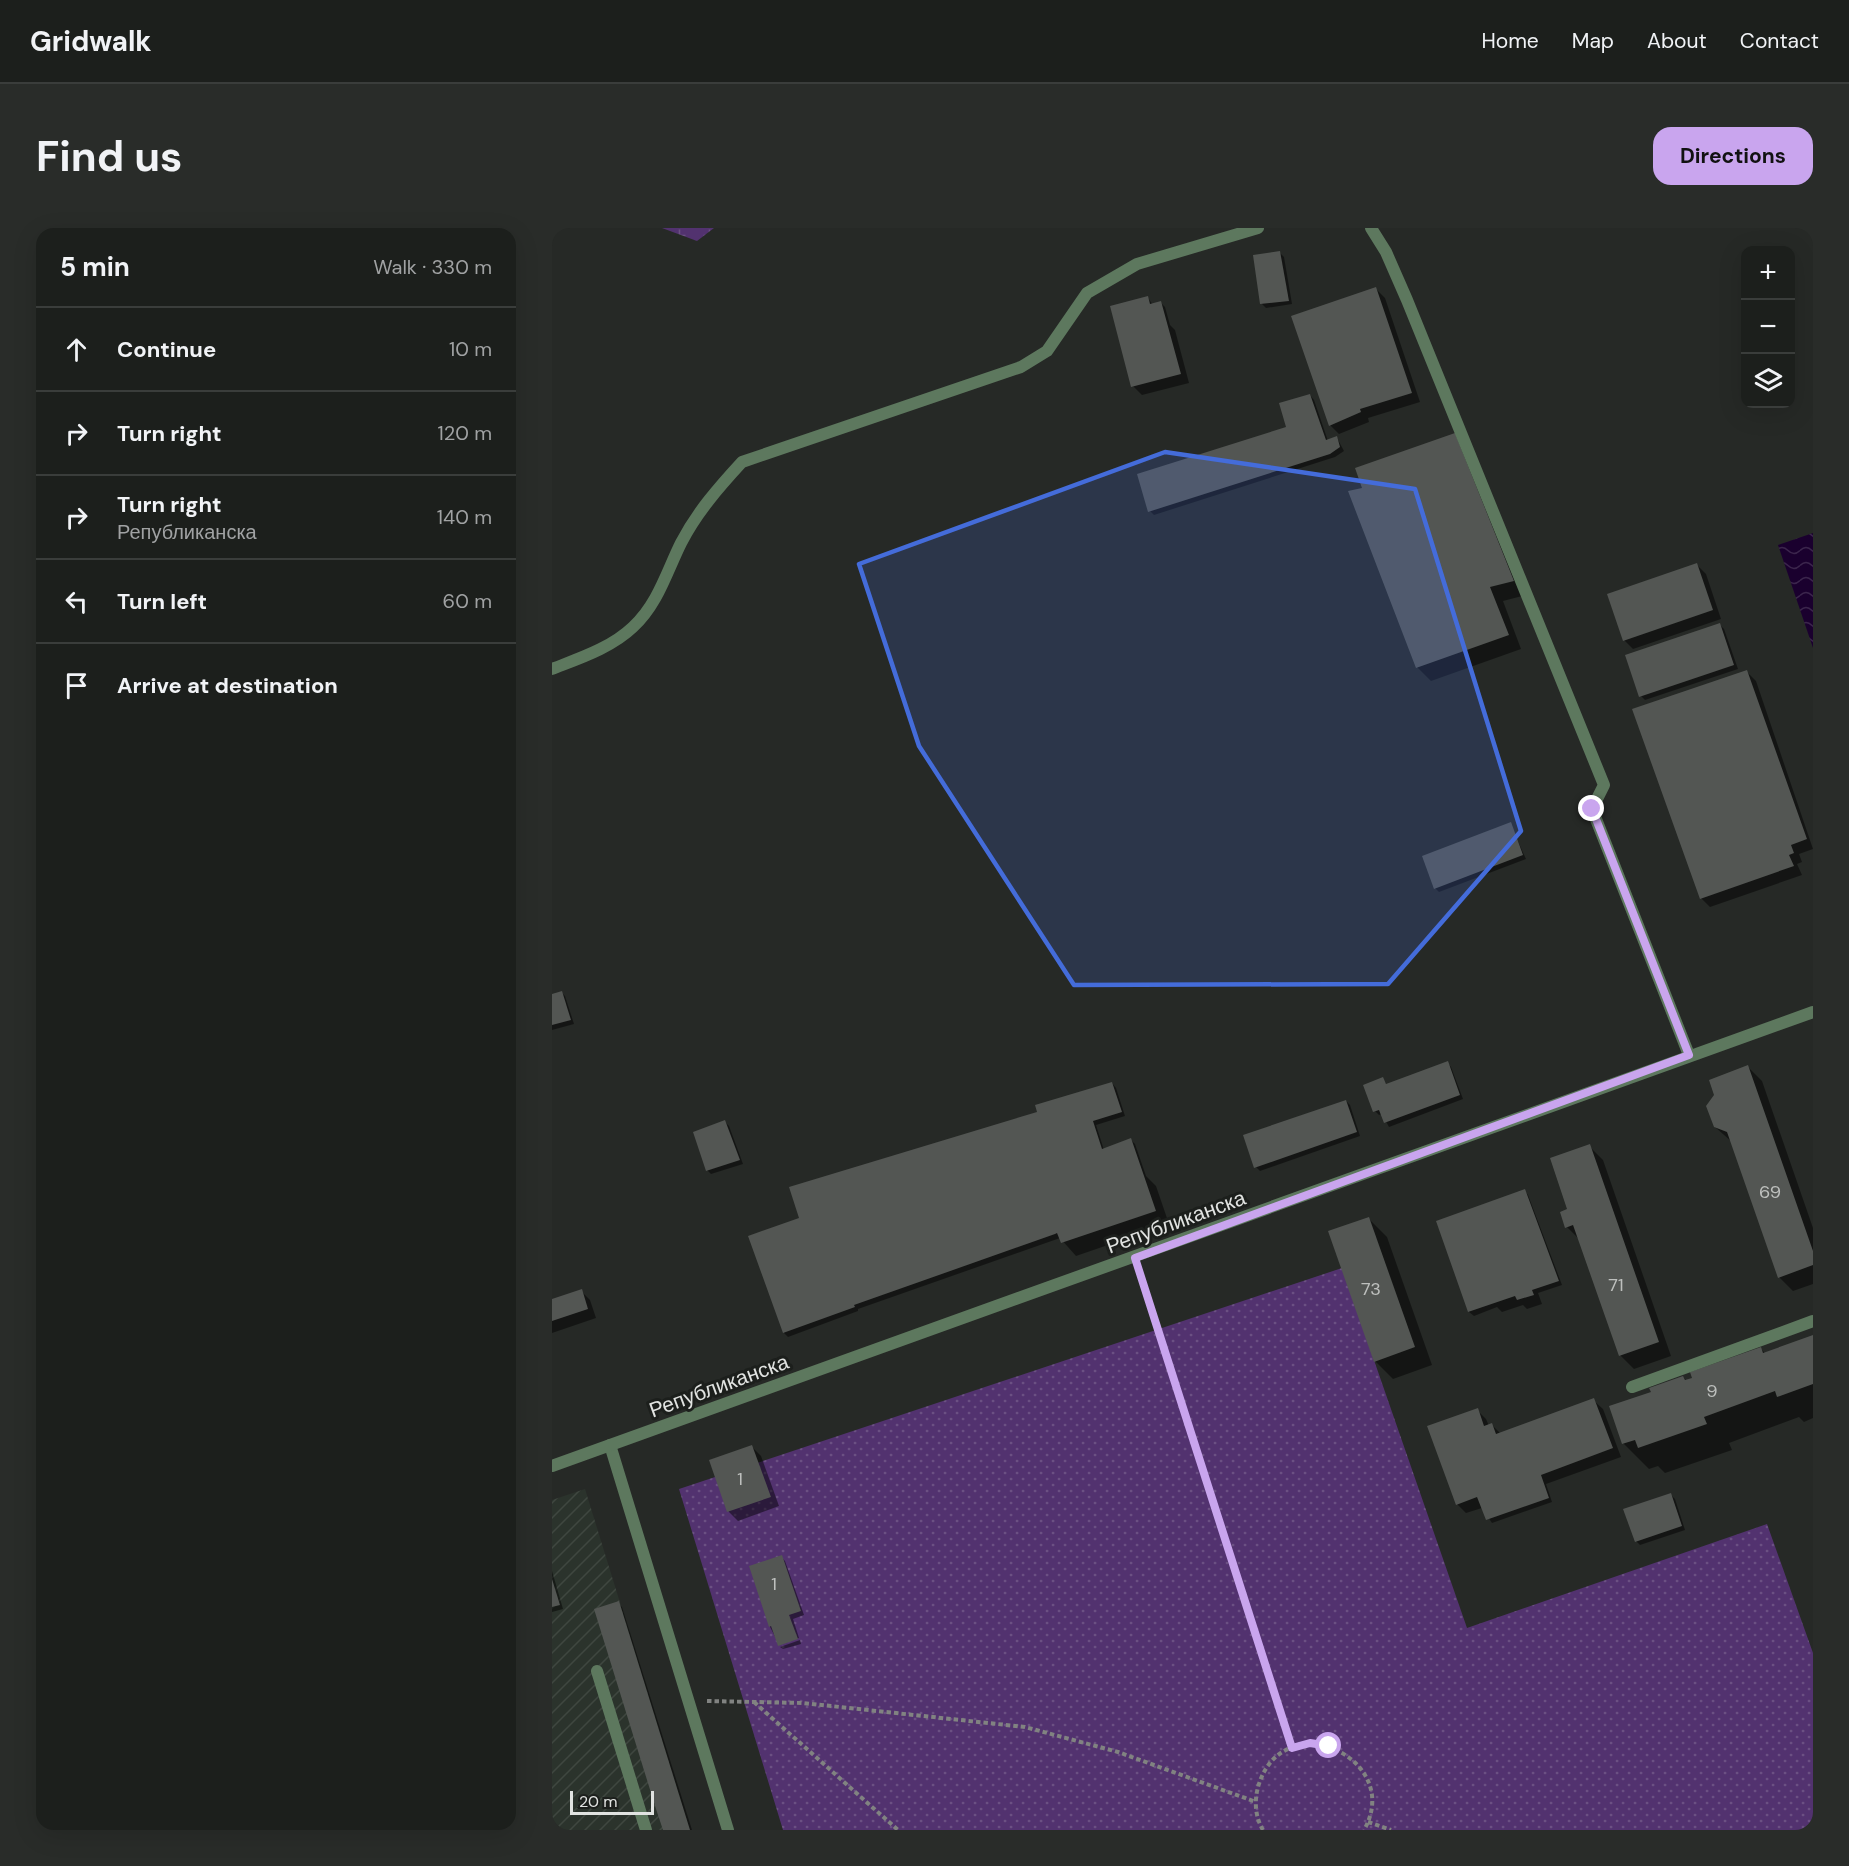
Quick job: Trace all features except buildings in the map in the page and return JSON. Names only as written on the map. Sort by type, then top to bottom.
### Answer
[{"type":"street","points":[[552,669],[598,650],[634,626],[658,595],[682,541],[711,495],[742,462],[1022,367],[1047,351],[1087,293],[1137,264],[1258,228]]},
{"type":"street","points":[[1371,228],[1386,252],[1407,300],[1604,785],[1592,809],[1689,1055]]},
{"type":"street","name":"Републиканска","points":[[552,1466],[1813,1012]]},
{"type":"street","points":[[1632,1387],[1813,1321]]},
{"type":"street","points":[[610,1446],[728,1830]]},
{"type":"street","points":[[597,1671],[646,1830]]},
{"type":"path","points":[[1135,1258],[1292,1748]]},
{"type":"path","points":[[689,1700],[803,1703],[1025,1727],[1118,1752],[1256,1802]]},
{"type":"path","points":[[753,1702],[898,1830]]},
{"type":"path","points":[[1263,1830],[1255,1809],[1257,1790],[1263,1772],[1275,1758],[1292,1748],[1310,1743],[1329,1746],[1346,1754],[1360,1766],[1368,1784],[1372,1803],[1364,1830]]},
{"type":"path","points":[[1368,1822],[1391,1830]]},
{"type":"highlighted area","points":[[1165,452],[1415,489],[1521,831],[1388,984],[1074,985],[919,746],[859,564]]},
{"type":"shaded area","points":[[585,1489],[690,1830],[552,1830],[552,1500]]},
{"type":"green space","points":[[662,228],[714,228],[697,241]]},
{"type":"green space","points":[[1342,1268],[1467,1628],[1767,1524],[1813,1653],[1813,1830],[783,1830],[679,1489]]},
{"type":"water","points":[[1813,533],[1813,648],[1778,545]]},
{"type":"route","points":[[1329,1746],[1310,1743],[1292,1748],[1135,1258],[1689,1055],[1592,809]]}]
